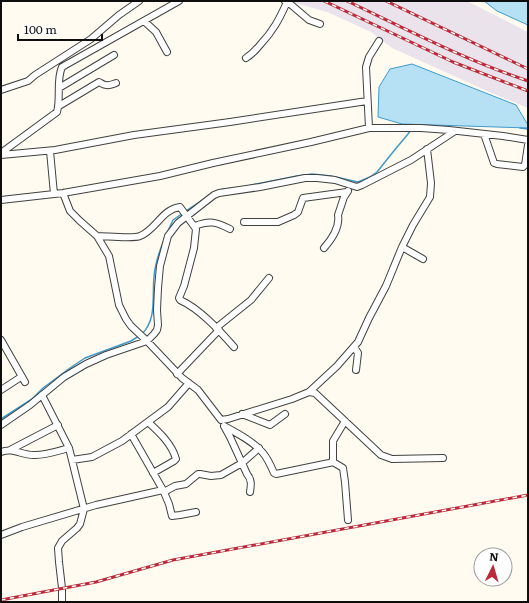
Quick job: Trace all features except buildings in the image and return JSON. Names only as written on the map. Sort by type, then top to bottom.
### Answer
[{"type":"street","points":[[1,90],[28,81],[91,39],[119,15],[139,1]]},
{"type":"street","points":[[1,154],[57,112],[59,106],[60,73],[62,67],[179,1]]},
{"type":"street","points":[[246,58],[253,53],[272,31],[280,17],[286,1],[309,20],[320,24]]},
{"type":"street","points":[[144,21],[156,32],[167,52]]},
{"type":"street","points":[[369,128],[366,67],[369,57],[379,41]]},
{"type":"street","points":[[59,88],[114,56]]},
{"type":"street","points":[[59,106],[99,82],[108,86],[116,83]]},
{"type":"street","points":[[1,154],[50,151],[134,135],[367,101]]},
{"type":"street","points":[[1,200],[63,193],[160,176],[369,128],[421,128],[528,140]]},
{"type":"street","points":[[244,222],[278,222],[298,212],[303,198],[347,192],[411,160],[456,131]]},
{"type":"street","points":[[484,134],[494,163],[497,164],[523,167],[525,165],[528,145]]},
{"type":"street","points":[[221,420],[292,399],[310,392],[354,347],[386,286],[402,247],[430,197],[431,183],[427,149]]},
{"type":"street","points":[[50,151],[54,194]]},
{"type":"street","points":[[1,425],[30,405],[64,377],[86,364],[145,340],[157,330],[160,266],[168,236],[185,213],[219,193],[305,178],[335,180],[356,187]]},
{"type":"street","points":[[324,248],[338,227],[338,215],[347,192]]},
{"type":"street","points":[[63,193],[70,211],[97,236],[109,256],[119,305],[130,326],[177,374],[198,390],[221,420],[250,478],[252,483],[250,492]]},
{"type":"street","points":[[97,236],[140,236],[151,229],[160,218],[174,208],[180,207],[196,229],[194,248],[184,286],[179,298],[205,317],[234,347]]},
{"type":"street","points":[[195,226],[210,222],[230,228]]},
{"type":"street","points":[[402,247],[423,259]]},
{"type":"street","points":[[177,374],[218,329],[251,300],[269,278]]},
{"type":"street","points":[[1,340],[23,380],[1,390]]},
{"type":"street","points":[[354,347],[358,353],[356,370]]},
{"type":"street","points":[[72,460],[92,457],[112,447],[168,407],[189,383]]},
{"type":"street","points":[[310,392],[315,393],[381,455],[392,459],[443,458]]},
{"type":"street","points":[[42,395],[69,448],[84,509],[80,524],[62,541],[58,548],[62,602]]},
{"type":"street","points":[[242,414],[270,425],[285,414]]},
{"type":"street","points":[[333,462],[333,441],[345,421]]},
{"type":"street","points":[[148,422],[163,436],[176,459],[153,473]]},
{"type":"street","points":[[10,450],[58,425]]},
{"type":"street","points":[[224,426],[247,439],[259,448],[276,474],[333,462],[343,468],[348,520]]},
{"type":"street","points":[[131,434],[163,491],[169,504],[172,516],[196,512]]},
{"type":"street","points":[[1,452],[10,450],[35,455],[69,448]]},
{"type":"street","points":[[1,535],[96,505],[163,491],[175,486],[186,484],[198,474],[211,476],[221,475],[242,463],[259,448]]},
{"type":"shaded area","points":[[288,1],[467,1],[528,32],[528,108],[392,48],[371,32],[327,12]]},
{"type":"water","points":[[484,1],[528,1],[528,25],[497,11]]},
{"type":"water","points":[[412,64],[516,105],[528,125],[528,128],[402,124],[378,117],[379,87],[390,69]]},
{"type":"waterway","points":[[520,128],[528,129]]},
{"type":"waterway","points":[[251,185],[312,174],[331,176],[358,182],[377,172],[411,130]]},
{"type":"waterway","points":[[220,190],[236,188]]},
{"type":"waterway","points":[[186,211],[203,200]]},
{"type":"waterway","points":[[168,231],[173,220],[183,213]]},
{"type":"waterway","points":[[142,334],[147,328],[152,315],[155,267],[164,240]]},
{"type":"waterway","points":[[1,419],[32,399],[43,388],[85,358],[131,341],[139,336]]},
{"type":"railway","points":[[324,1],[453,62],[528,91]]},
{"type":"railway","points":[[347,1],[481,64],[528,81]]},
{"type":"railway","points":[[386,1],[528,69]]},
{"type":"railway","points":[[1,600],[96,582],[173,560],[528,495]]}]
